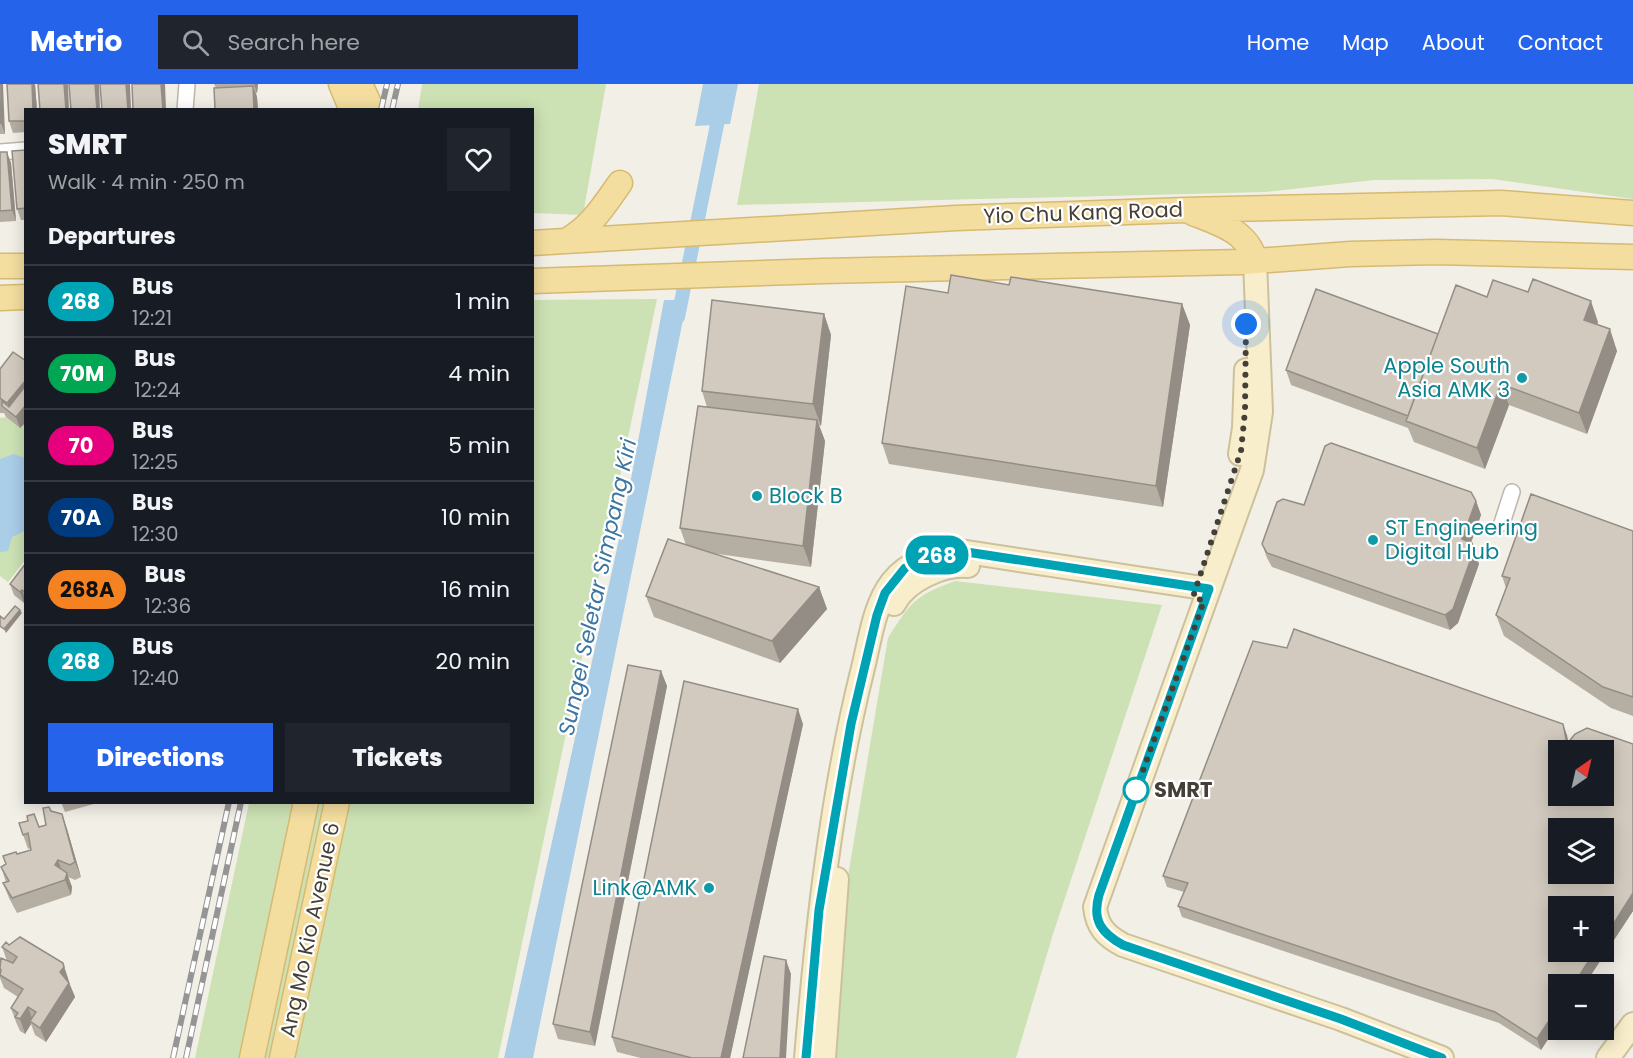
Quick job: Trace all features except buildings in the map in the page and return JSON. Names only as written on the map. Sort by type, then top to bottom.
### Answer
[{"type":"main road","points":[[341,84],[351,108]]},
{"type":"main road","points":[[360,84],[371,108]]},
{"type":"main road","points":[[566,241],[584,231],[620,183]]},
{"type":"main road","name":"Yio Chu Kang Road","points":[[534,243],[671,237],[956,218],[1185,210],[1501,203],[1633,213]]},
{"type":"main road","points":[[1249,256],[1260,228],[1284,208]]},
{"type":"main road","points":[[1185,210],[1223,225],[1249,256]]},
{"type":"main road","points":[[534,281],[1249,256],[1436,252],[1633,257]]},
{"type":"main road","points":[[0,267],[24,266]]},
{"type":"main road","points":[[0,298],[24,297]]},
{"type":"main road","name":"Ang Mo Kio Avenue 6","points":[[252,1058],[306,804]]},
{"type":"main road","name":"Ang Mo Kio Avenue 6","points":[[282,1058],[338,804]]},
{"type":"street","points":[[185,108],[187,84]]},
{"type":"street","points":[[0,152],[24,150]]},
{"type":"street","points":[[1249,256],[1241,451],[1201,593],[1095,907],[1101,929],[1123,945],[1341,1019],[1442,1058]]},
{"type":"street","points":[[1502,523],[1512,492]]},
{"type":"street","points":[[806,1058],[819,910],[843,764],[868,646],[881,604],[892,582],[905,568],[931,556],[960,551],[1201,593]]},
{"type":"street","points":[[824,1058],[838,869],[852,771],[872,669],[884,627],[896,599],[912,583],[935,571],[964,566],[1201,593]]},
{"type":"street","points":[[1201,593],[1088,886],[1082,917],[1090,934],[1108,950],[1400,1058]]},
{"type":"street","points":[[1608,1058],[1633,1024]]},
{"type":"green space","points":[[422,84],[606,84],[583,215],[534,213],[534,108],[418,108]]},
{"type":"green space","points":[[759,84],[1633,84],[1633,199],[1492,179],[1374,180],[1265,192],[737,205]]},
{"type":"green space","points":[[657,299],[498,1058],[195,1058],[249,804],[534,804],[534,300]]},
{"type":"green space","points":[[6,417],[20,428],[24,423],[24,561],[8,582],[0,576],[0,418]]},
{"type":"green space","points":[[955,581],[1162,605],[1053,934],[1016,1058],[836,1058],[848,876],[888,638],[908,608],[922,596]]},
{"type":"water","points":[[703,84],[738,84],[730,124],[695,126]]},
{"type":"water","points":[[664,300],[687,300],[533,1058],[504,1058],[624,517]]},
{"type":"water","points":[[14,454],[24,458],[24,531],[12,537],[8,551],[0,552],[0,459]]},
{"type":"waterway","name":"Sungei Seletar Simpang Kiri","points":[[678,317],[717,125]]},
{"type":"railway","points":[[381,108],[387,84]]},
{"type":"railway","points":[[392,108],[398,84]]},
{"type":"railway","points":[[173,1058],[229,804]]},
{"type":"railway","points":[[186,1058],[241,804]]},
{"type":"bus line","name":"268","points":[[806,1058],[819,910],[858,687],[877,615],[885,593],[905,568],[931,556],[960,551],[1209,589],[1095,907],[1096,919],[1101,929],[1110,938],[1123,945],[1341,1019],[1442,1058]]},
{"type":"place","name":"Apple South Asia AMK 3","points":[[1522,378]]},
{"type":"place","name":"Block B","points":[[757,496]]},
{"type":"place","name":"ST Engineering Digital Hub","points":[[1373,540]]},
{"type":"place","name":"SMRT","points":[[1136,790]]},
{"type":"place","name":"Link@AMK","points":[[709,888]]},
{"type":"route","points":[[1136,790],[1204,601],[1193,597],[1226,503],[1241,451],[1245,411],[1246,324]]}]
